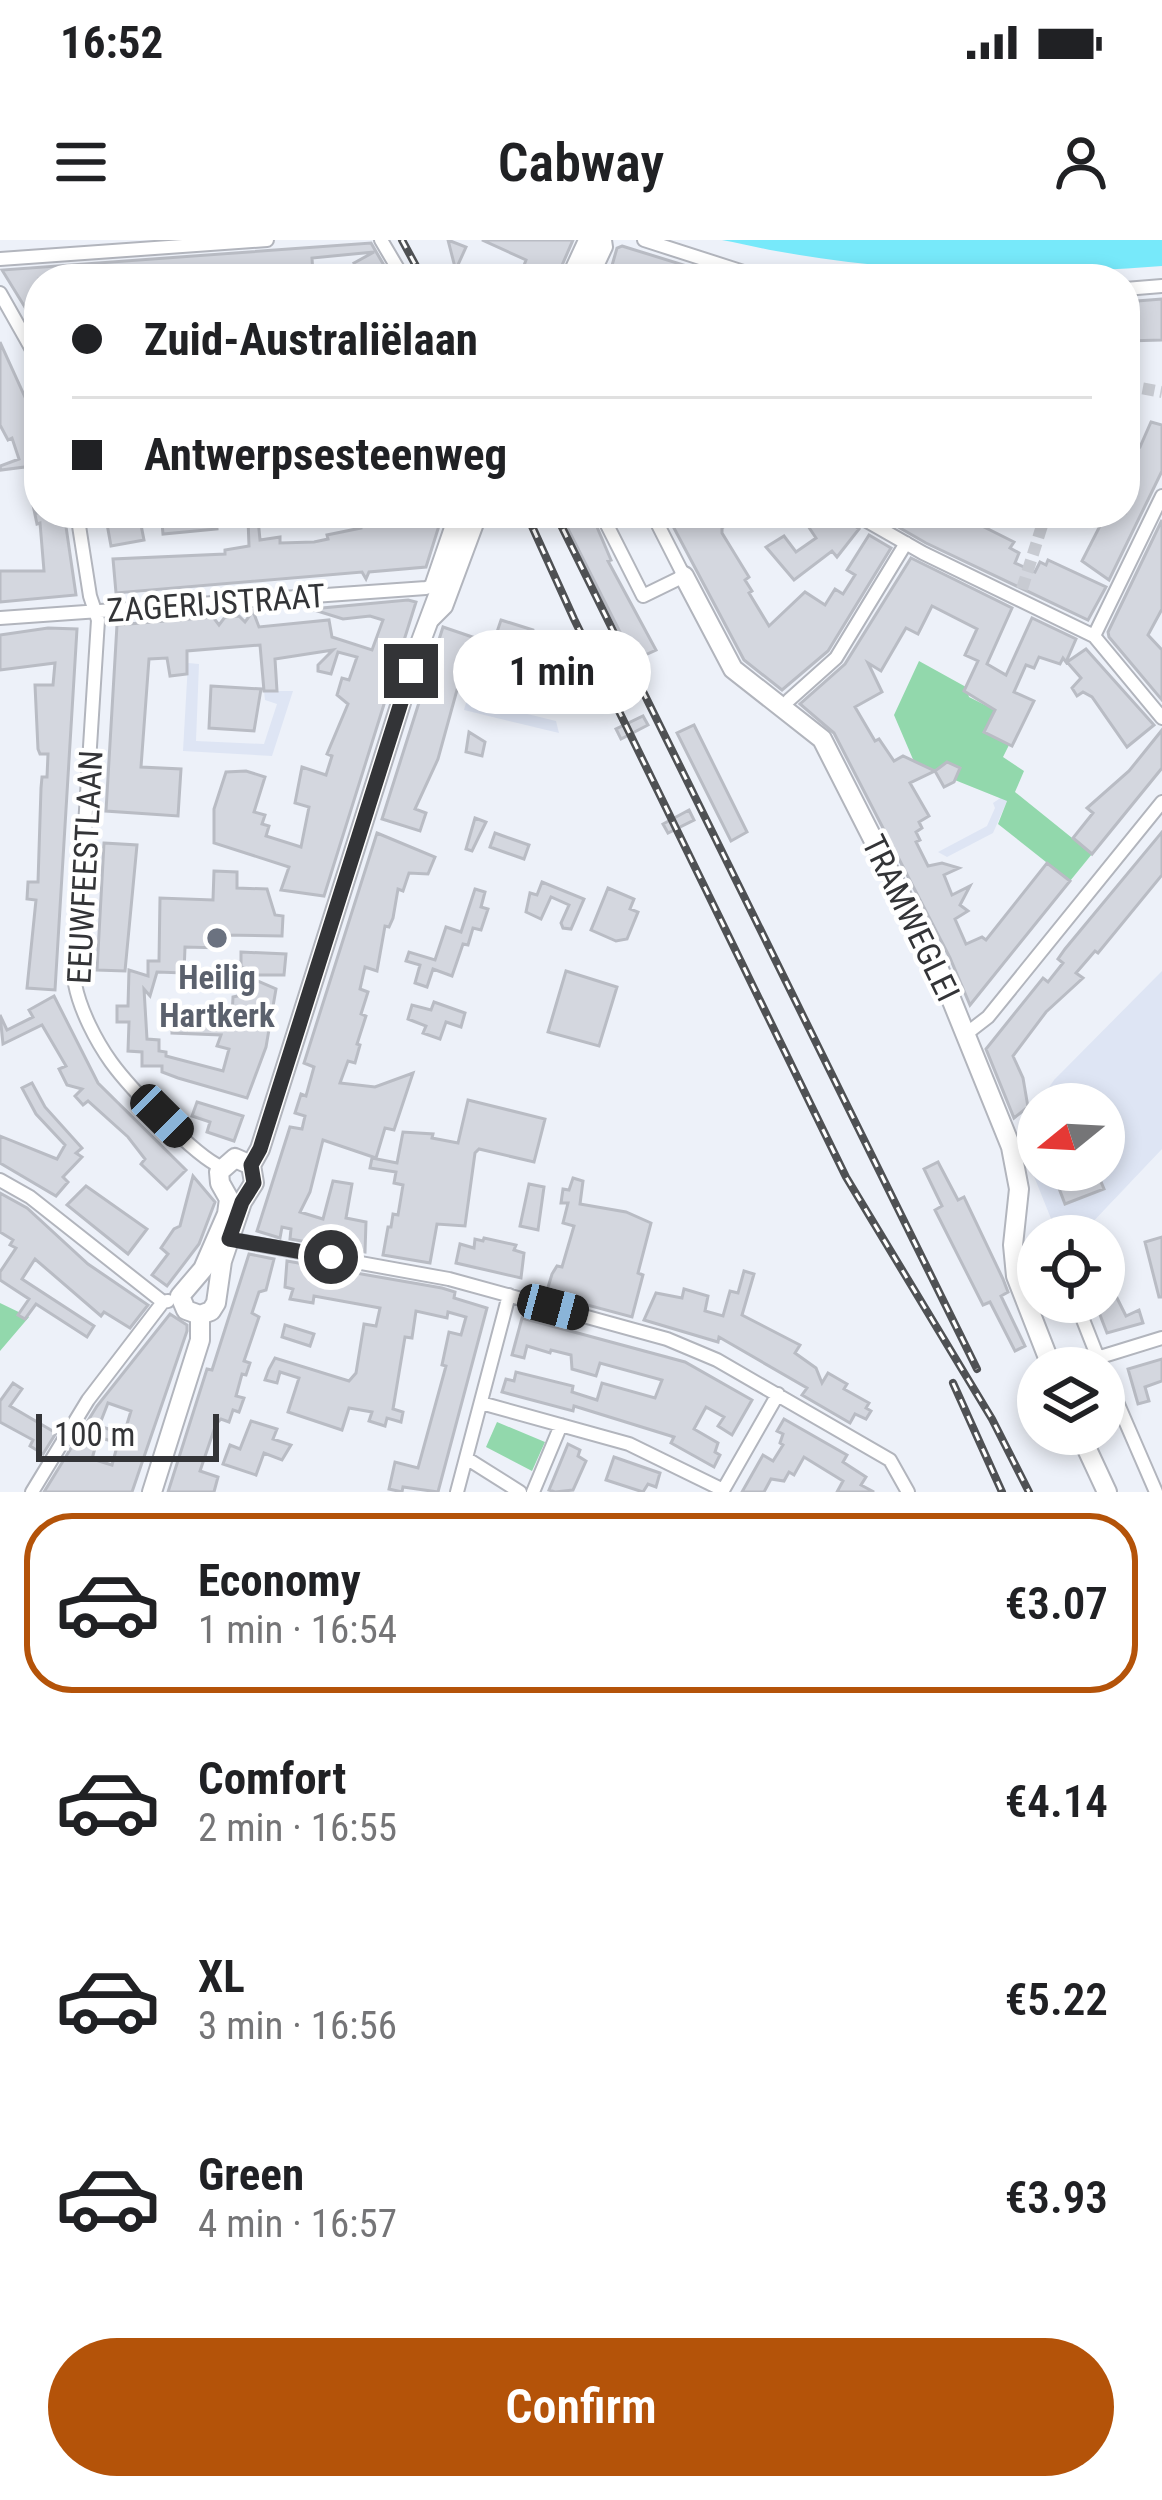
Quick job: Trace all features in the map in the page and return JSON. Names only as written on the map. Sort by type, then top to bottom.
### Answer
[{"type":"street","points":[[0,259],[267,240]]},
{"type":"street","points":[[644,240],[720,264]]},
{"type":"street","points":[[0,292],[24,335]]},
{"type":"street","points":[[1094,636],[1162,496]]},
{"type":"street","name":"EEUWFEESTLAAN","points":[[80,528],[95,611],[75,984],[78,999],[112,1064],[194,1149],[221,1167]]},
{"type":"street","name":"ZAGERIJSTRAAT","points":[[0,619],[431,586],[451,528]]},
{"type":"street","points":[[0,1180],[190,1314],[211,1311],[229,1239],[254,1183],[251,1165],[428,625],[464,528]]},
{"type":"street","points":[[428,625],[446,607],[475,528]]},
{"type":"street","points":[[609,528],[643,596],[684,576],[660,528]]},
{"type":"street","points":[[880,528],[1020,593],[1094,636],[1162,718]]},
{"type":"street","points":[[789,700],[836,658],[906,543]]},
{"type":"street","name":"TRAMWEGLEI","points":[[684,576],[733,669],[823,739],[924,938],[1011,1147],[1018,1171],[1016,1276],[1044,1347]]},
{"type":"street","points":[[966,1034],[988,1017],[1162,802]]},
{"type":"street","points":[[32,1492],[88,1400],[203,1268],[229,1199],[220,1183],[221,1167],[235,1159],[251,1165]]},
{"type":"street","points":[[229,1239],[425,1274],[667,1339],[704,1353],[890,1460],[908,1492]]},
{"type":"street","points":[[457,1492],[509,1295]]},
{"type":"street","points":[[152,1492],[200,1340],[200,1315]]},
{"type":"street","points":[[1125,1355],[1162,1338]]},
{"type":"street","points":[[481,1403],[629,1444],[722,1491],[778,1394]]},
{"type":"street","points":[[1125,1421],[1156,1492]]},
{"type":"street","points":[[533,1492],[561,1426]]},
{"type":"street","points":[[1090,1455],[1107,1492]]},
{"type":"street","points":[[466,1458],[520,1492]]},
{"type":"shaded area","points":[[188,663],[199,664],[196,741],[264,744],[277,704],[265,700],[264,691],[293,691],[272,756],[183,751]]},
{"type":"shaded area","points":[[467,699],[556,721],[559,733],[464,710]]},
{"type":"shaded area","points":[[1002,797],[1007,801],[993,833],[947,857],[938,852],[987,826],[993,803]]},
{"type":"shaded area","points":[[1162,971],[1162,1149],[1125,1188],[1125,1083],[1052,1083]]},
{"type":"shaded area","points":[[1040,1191],[1122,1191],[1099,1215],[1050,1215]]},
{"type":"green space","points":[[919,661],[966,687],[969,697],[995,710],[985,732],[1009,745],[1003,757],[1024,771],[1015,792],[1092,854],[1070,881],[998,824],[1007,801],[915,764],[894,715]]},
{"type":"green space","points":[[0,1303],[29,1317],[0,1351]]},
{"type":"green space","points":[[497,1422],[545,1442],[532,1471],[486,1447]]},
{"type":"water","points":[[722,240],[1162,240],[1162,266],[877,264]]},
{"type":"building","points":[[448,240],[466,247],[454,264]]},
{"type":"building","points":[[482,240],[573,240],[563,264],[525,264],[526,260]]},
{"type":"building","points":[[371,243],[383,264],[355,264],[374,252],[312,258],[312,264],[84,264]]},
{"type":"building","points":[[622,246],[680,264],[612,264]]},
{"type":"building","points":[[24,268],[24,306],[2,270]]},
{"type":"building","points":[[1162,299],[1162,340],[1140,341],[1140,301]]},
{"type":"building","points":[[0,342],[24,395],[24,467],[1,470],[0,466],[19,459],[12,438],[8,440],[0,425]]},
{"type":"building","points":[[1151,422],[1162,425],[1162,471],[1140,516],[1140,447]]},
{"type":"building","points":[[1162,520],[1162,609],[1148,635],[1162,650],[1162,700],[1108,632]]},
{"type":"building","points":[[40,528],[66,528],[76,595],[0,602],[0,571],[44,571]]},
{"type":"building","points":[[108,528],[142,528],[144,540],[111,546]]},
{"type":"building","points":[[162,528],[217,528],[217,529],[163,534]]},
{"type":"building","points":[[248,528],[259,528],[260,540],[280,537],[280,543],[314,542],[328,539],[327,535],[361,528],[438,528],[426,567],[369,572],[366,579],[362,572],[116,593],[113,559],[225,554],[225,550],[249,546]]},
{"type":"building","points":[[568,528],[597,528],[608,561],[656,650],[634,660]]},
{"type":"building","points":[[674,528],[722,528],[749,577],[745,580],[749,593],[769,626],[805,592],[825,605],[835,589],[843,594],[855,575],[847,570],[869,535],[891,548],[828,651],[782,690],[744,660]]},
{"type":"building","points":[[809,528],[859,529],[837,557],[832,551],[794,580],[766,547],[784,536],[796,552],[816,538]]},
{"type":"building","points":[[900,528],[986,528],[1014,542],[1010,548],[1019,553],[1015,563],[1035,572],[1040,562],[1046,565],[1048,560],[1106,587],[1088,620]]},
{"type":"building","points":[[1099,528],[1134,528],[1109,580],[1082,561]]},
{"type":"building","points":[[911,558],[1012,608],[987,664],[1006,675],[1032,618],[1076,639],[1066,662],[1039,657],[1034,668],[1026,665],[1014,692],[1034,701],[1012,746],[984,732],[995,710],[964,691],[978,661],[965,655],[977,629],[932,606],[918,634],[906,628],[881,671],[868,663],[882,692],[855,707],[875,741],[879,739],[894,761],[903,756],[935,771],[910,783],[929,816],[919,822],[922,828],[916,832],[920,840],[916,842],[928,866],[942,863],[959,868],[944,875],[952,895],[970,886],[960,905],[968,911],[955,919],[966,944],[982,937],[986,940],[1047,863],[1070,881],[970,1005],[834,733],[800,704],[845,664]]},
{"type":"building","points":[[416,602],[324,896],[281,890],[289,867],[214,843],[214,809],[226,772],[265,777],[254,812],[265,815],[266,836],[301,847],[309,807],[295,803],[302,767],[326,775],[332,756],[327,754],[348,704],[337,695],[342,678],[349,680],[357,657],[338,652],[331,674],[318,671],[318,665],[333,650],[275,659],[277,691],[264,691],[260,645],[187,651],[187,674],[170,676],[167,658],[149,659],[141,767],[181,769],[178,816],[106,811],[117,625],[213,617],[219,625],[225,617],[239,616],[245,622],[253,611],[259,627],[329,620],[332,637],[372,650],[383,620],[370,616],[343,619],[311,609]]},
{"type":"building","points":[[501,620],[533,630],[548,688],[463,668],[438,759],[415,809],[426,813],[420,831],[382,819],[443,627],[493,644]]},
{"type":"building","points":[[77,629],[55,990],[27,988],[36,900],[27,899],[28,882],[38,882],[41,788],[42,777],[47,777],[48,754],[38,749],[35,685],[53,685],[55,663],[0,670],[0,635]]},
{"type":"building","points":[[1086,649],[1154,725],[1127,747],[1092,697],[1083,692],[1077,696],[1072,688],[1081,678],[1067,662]]},
{"type":"building","points":[[211,686],[261,689],[254,731],[209,728]]},
{"type":"building","points":[[643,716],[648,725],[621,739],[616,729]]},
{"type":"building","points":[[694,725],[747,832],[731,841],[677,733]]},
{"type":"building","points":[[1162,730],[1162,768],[1092,854],[1073,838],[1093,813],[1087,808],[1129,771]]},
{"type":"building","points":[[469,732],[485,742],[482,756],[466,752]]},
{"type":"building","points":[[947,762],[960,768],[954,782],[944,787],[935,771]]},
{"type":"building","points":[[689,810],[694,820],[668,833],[663,824]]},
{"type":"building","points":[[475,818],[486,822],[472,851],[466,849]]},
{"type":"building","points":[[1162,832],[1162,875],[1076,973],[1083,978],[1046,1012],[1013,1056],[1024,1083],[1017,1083],[1014,1118],[986,1049],[1043,978],[1048,982],[1063,963],[1058,959]]},
{"type":"building","points":[[377,833],[435,857],[428,874],[409,873],[403,891],[398,889],[377,971],[365,967],[360,989],[368,992],[361,1014],[366,1016],[360,1045],[355,1063],[348,1061],[340,1083],[375,1087],[413,1073],[394,1130],[385,1128],[376,1158],[323,1140],[300,1212],[323,1219],[333,1181],[352,1184],[346,1218],[366,1222],[365,1252],[290,1239],[291,1229],[282,1227],[280,1238],[257,1231],[290,1127],[302,1129],[305,1116],[295,1113],[301,1094],[306,1096],[314,1067],[304,1063]]},
{"type":"building","points":[[495,833],[529,845],[524,859],[490,847]]},
{"type":"building","points":[[104,843],[137,845],[125,971],[97,970]]},
{"type":"building","points":[[214,871],[237,872],[237,888],[267,889],[275,915],[283,916],[282,936],[223,935],[223,948],[185,947],[184,973],[157,972],[150,996],[144,989],[147,1039],[159,1040],[159,1051],[166,1056],[223,1071],[229,1049],[217,1046],[221,1035],[172,1033],[172,1014],[232,1016],[233,997],[247,994],[251,978],[276,989],[266,1047],[247,1098],[162,1072],[162,1066],[142,1066],[142,1052],[128,1051],[129,1022],[117,1022],[117,1006],[128,1006],[129,970],[148,976],[148,961],[159,961],[160,898],[213,900]]},
{"type":"building","points":[[542,882],[584,899],[571,929],[561,923],[569,905],[551,897],[541,919],[526,912],[530,893],[537,895]]},
{"type":"building","points":[[608,888],[634,899],[630,909],[638,912],[627,939],[616,941],[591,930]]},
{"type":"building","points":[[475,889],[485,892],[481,907],[488,909],[481,930],[473,928],[468,945],[463,944],[452,976],[433,969],[427,987],[415,983],[420,965],[406,961],[409,952],[435,960],[446,927],[461,932]]},
{"type":"building","points":[[241,952],[286,954],[284,975],[252,975],[254,971],[241,967]]},
{"type":"building","points":[[566,971],[617,987],[599,1046],[548,1032]]},
{"type":"building","points":[[54,996],[98,1083],[186,1170],[167,1189],[141,1164],[145,1159],[128,1137],[88,1101],[83,1105],[75,1096],[82,1089],[67,1085],[59,1069],[66,1066],[42,1025],[3,1044],[0,1015],[7,1030],[33,1017],[29,1010]]},
{"type":"building","points":[[434,1002],[465,1013],[461,1027],[446,1022],[440,1039],[423,1033],[426,1026],[408,1019],[412,1005],[431,1010]]},
{"type":"building","points":[[32,1083],[45,1107],[82,1148],[76,1153],[82,1157],[63,1177],[68,1182],[56,1196],[0,1163],[0,1136],[57,1159],[65,1145],[36,1114],[22,1088]]},
{"type":"building","points":[[468,1100],[545,1119],[534,1162],[479,1149],[465,1226],[437,1224],[430,1263],[383,1255],[403,1185],[394,1183],[396,1172],[370,1168],[372,1158],[397,1163],[403,1132],[433,1134],[432,1138],[458,1143]]},
{"type":"building","points":[[197,1102],[243,1116],[234,1141],[207,1132],[210,1122],[192,1116]]},
{"type":"building","points":[[938,1162],[958,1200],[964,1197],[1003,1279],[1008,1292],[1001,1296],[1025,1346],[1015,1351],[990,1302],[983,1305],[935,1210],[942,1206],[924,1169]]},
{"type":"building","points":[[193,1176],[215,1202],[199,1244],[167,1286],[152,1275],[168,1254],[161,1248],[180,1226]]},
{"type":"building","points":[[573,1178],[583,1181],[580,1204],[626,1212],[651,1223],[632,1317],[546,1294],[552,1274],[557,1266],[562,1267],[574,1226],[563,1223],[568,1203],[561,1203],[563,1189],[569,1190]]},
{"type":"building","points":[[529,1184],[544,1187],[538,1230],[520,1226]]},
{"type":"building","points":[[86,1186],[147,1229],[128,1254],[67,1205]]},
{"type":"building","points":[[1060,1191],[1099,1191],[1065,1204]]},
{"type":"building","points":[[0,1193],[27,1208],[88,1264],[148,1305],[130,1328],[104,1312],[101,1316],[35,1259],[22,1279],[94,1326],[87,1337],[36,1304],[25,1319],[18,1315],[29,1299],[0,1280],[16,1248],[0,1232]]},
{"type":"building","points":[[1162,1237],[1162,1297],[1159,1297],[1145,1242]]},
{"type":"building","points":[[475,1239],[516,1245],[514,1250],[524,1253],[521,1278],[456,1263],[460,1244],[474,1248]]},
{"type":"building","points":[[249,1254],[274,1259],[266,1290],[259,1292],[252,1313],[259,1317],[244,1361],[250,1363],[236,1396],[244,1398],[229,1422],[221,1419],[216,1424],[200,1471],[218,1477],[214,1492],[168,1492],[207,1369],[212,1370]]},
{"type":"building","points":[[287,1261],[442,1288],[455,1292],[454,1298],[487,1308],[438,1492],[389,1489],[395,1462],[418,1468],[446,1366],[442,1365],[449,1332],[461,1335],[466,1317],[416,1311],[412,1338],[405,1337],[393,1409],[403,1412],[401,1422],[387,1418],[385,1426],[369,1421],[372,1412],[349,1408],[342,1430],[288,1412],[299,1378],[280,1372],[277,1383],[265,1380],[275,1358],[349,1381],[356,1373],[364,1324],[376,1326],[380,1308],[314,1296],[313,1303],[290,1299],[293,1289],[285,1287]]},
{"type":"building","points":[[744,1271],[754,1274],[742,1315],[800,1345],[795,1353],[816,1368],[822,1383],[828,1373],[847,1384],[844,1389],[869,1403],[866,1419],[855,1414],[850,1423],[802,1395],[807,1388],[719,1337],[718,1342],[644,1320],[656,1293],[682,1298],[684,1289],[708,1296],[705,1311],[723,1316],[730,1291],[738,1293]]},
{"type":"building","points":[[1139,1310],[1143,1323],[1107,1333],[1103,1323],[1125,1323],[1125,1314]]},
{"type":"building","points":[[170,1314],[187,1325],[132,1492],[44,1492],[97,1406]],"holes":[[[108,1403],[131,1411],[124,1434],[99,1426]],[[98,1437],[118,1443],[112,1465],[92,1459]]]},
{"type":"building","points":[[522,1318],[685,1362],[752,1400],[732,1435],[718,1426],[724,1417],[706,1407],[694,1429],[718,1443],[715,1452],[720,1455],[714,1467],[671,1443],[674,1437],[574,1406],[573,1411],[502,1392],[506,1379],[514,1381],[516,1372],[573,1386],[572,1392],[597,1400],[602,1383],[655,1398],[662,1380],[600,1363],[596,1376],[572,1369],[571,1355],[527,1346],[524,1358],[512,1355]]},
{"type":"building","points":[[285,1325],[314,1334],[310,1346],[282,1337]]},
{"type":"building","points":[[1162,1359],[1162,1381],[1145,1387],[1149,1401],[1138,1404],[1128,1369]]},
{"type":"building","points":[[13,1383],[22,1389],[10,1406],[56,1433],[43,1454],[30,1446],[33,1440],[0,1422],[0,1401]]},
{"type":"building","points":[[784,1419],[847,1455],[843,1462],[866,1477],[861,1485],[874,1492],[837,1492],[843,1481],[804,1457],[794,1475],[789,1472],[784,1481],[771,1479],[764,1492],[742,1492],[763,1455],[773,1461],[783,1445],[783,1434],[777,1431]]},
{"type":"building","points":[[251,1421],[277,1429],[273,1439],[291,1445],[282,1460],[264,1453],[256,1475],[223,1464],[230,1445],[240,1449]]},
{"type":"building","points":[[568,1444],[580,1450],[578,1456],[586,1461],[573,1490],[549,1490]]},
{"type":"building","points":[[614,1457],[660,1473],[656,1487],[648,1484],[643,1492],[606,1480]]},
{"type":"tunnel","points":[[1140,388],[1162,392]]},
{"type":"tunnel","points":[[1022,589],[1041,528]]},
{"type":"railway","points":[[402,240],[415,264]]},
{"type":"railway","points":[[533,528],[846,1177],[992,1419],[1029,1492]]},
{"type":"railway","points":[[562,528],[977,1369]]},
{"type":"railway","points":[[953,1383],[1002,1492]]},
{"type":"place","name":"Heilig Hartkerk","points":[[217,938]]},
{"type":"route","points":[[331,1257],[229,1239],[254,1183],[251,1165],[260,1149],[411,671]]}]
